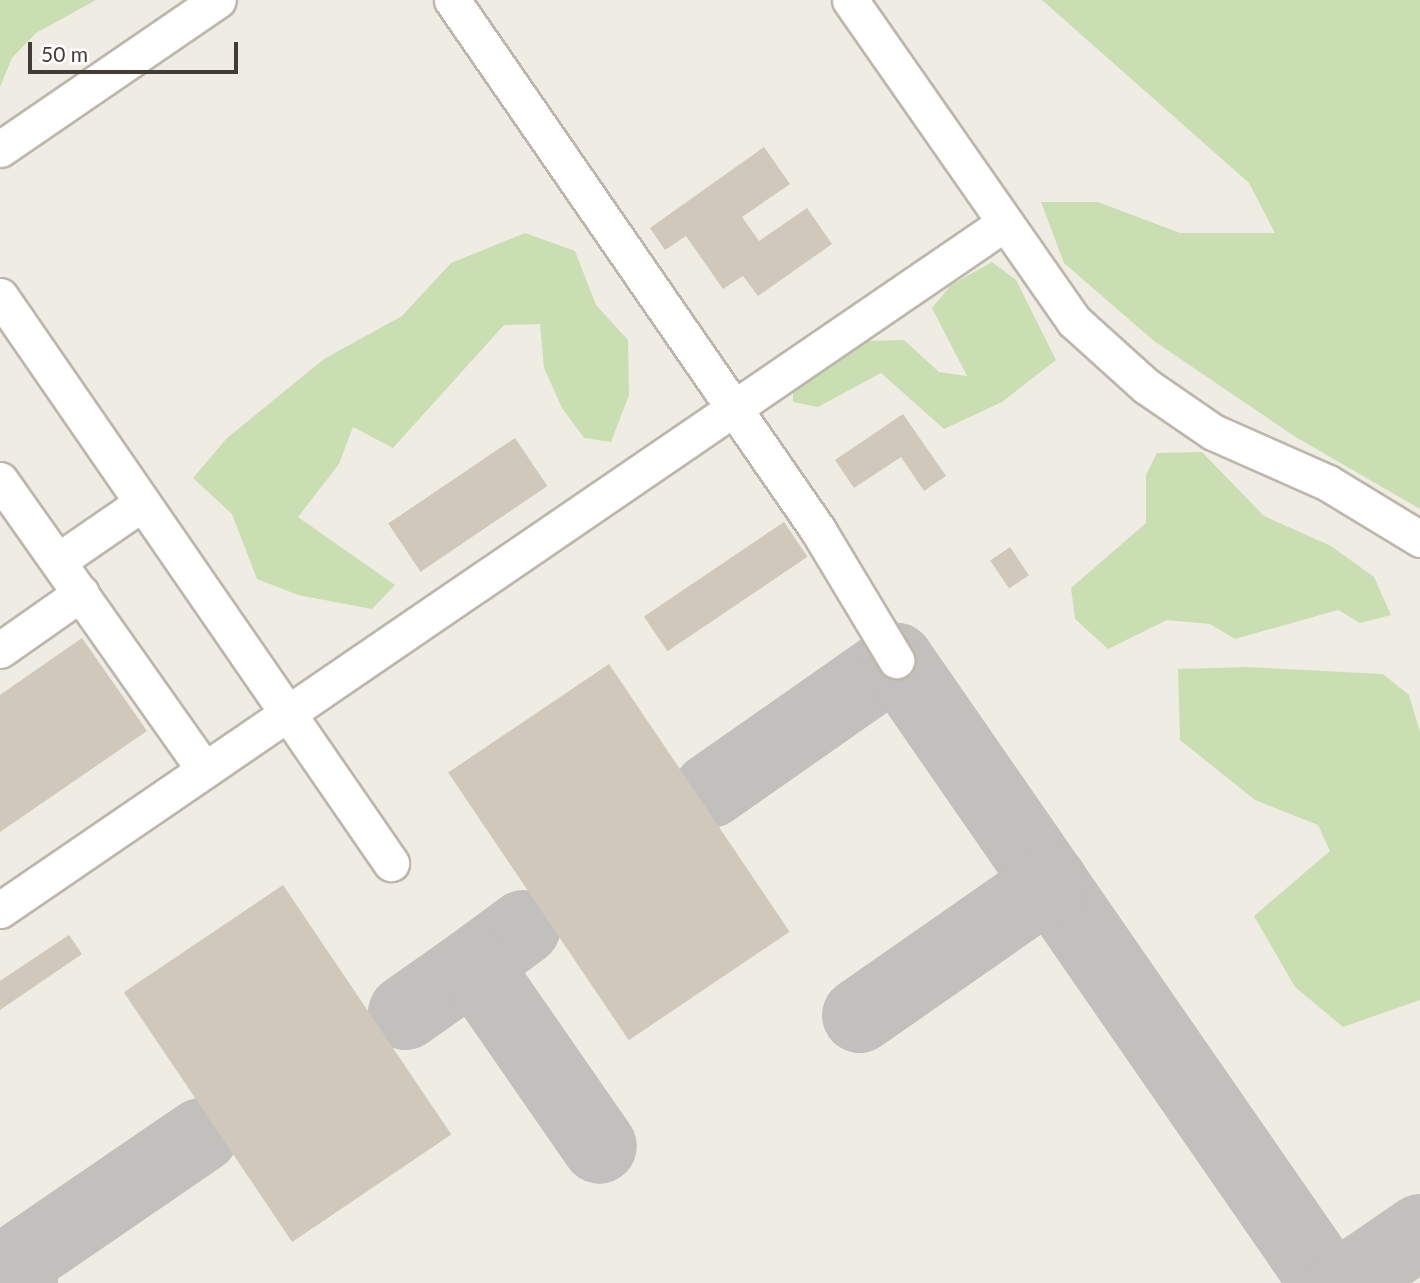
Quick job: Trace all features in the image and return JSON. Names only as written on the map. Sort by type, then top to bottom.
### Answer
[{"type":"street","points":[[0,149],[218,0]]},
{"type":"street","points":[[452,0],[734,408],[896,660]]},
{"type":"street","points":[[850,0],[1074,321],[1146,386],[1213,432],[1328,483],[1420,540]]},
{"type":"street","points":[[0,910],[203,768],[1005,223]]},
{"type":"street","points":[[0,296],[12,339],[141,504],[391,863]]},
{"type":"street","points":[[0,480],[203,768]]},
{"type":"street","points":[[58,561],[141,504]]},
{"type":"street","points":[[0,650],[81,593]]},
{"type":"green space","points":[[0,0],[96,0],[36,33],[12,58],[0,87]]},
{"type":"green space","points":[[1042,0],[1420,0],[1420,509],[1294,436],[1154,341],[1064,263],[1041,202],[1098,202],[1180,233],[1275,233],[1249,183]]},
{"type":"green space","points":[[525,233],[575,251],[596,305],[628,340],[629,395],[611,442],[584,438],[562,408],[544,368],[540,324],[504,325],[393,448],[353,427],[339,464],[298,517],[395,585],[372,609],[298,595],[257,579],[232,514],[193,478],[227,438],[324,359],[402,316],[451,263]]},
{"type":"green space","points":[[992,262],[1016,280],[1056,360],[1002,402],[944,429],[881,373],[818,407],[793,402],[793,380],[864,341],[904,340],[939,372],[967,376],[932,308],[951,285]]},
{"type":"green space","points":[[1202,452],[1264,516],[1331,546],[1374,577],[1391,615],[1360,623],[1338,610],[1235,639],[1210,624],[1167,620],[1108,649],[1075,619],[1071,588],[1146,523],[1146,475],[1157,453]]},
{"type":"green space","points":[[1247,667],[1383,674],[1409,695],[1420,732],[1420,1000],[1343,1027],[1295,987],[1254,916],[1330,851],[1318,825],[1255,800],[1180,740],[1178,669]]},
{"type":"building","points":[[764,147],[790,184],[742,217],[759,241],[807,208],[832,244],[758,296],[743,276],[723,289],[686,236],[665,250],[650,228]]},
{"type":"building","points":[[903,414],[946,476],[924,491],[901,457],[854,488],[835,460]]},
{"type":"building","points":[[515,438],[547,486],[421,572],[388,524]]},
{"type":"building","points":[[784,522],[807,557],[667,651],[644,617]]},
{"type":"building","points":[[1010,547],[1029,575],[1009,589],[990,560]]},
{"type":"building","points":[[82,638],[147,731],[0,832],[0,695]]},
{"type":"building","points":[[609,664],[790,932],[629,1040],[448,772]]},
{"type":"building","points":[[283,885],[451,1135],[292,1242],[124,992]]},
{"type":"building","points":[[69,935],[82,954],[0,1010],[0,981]]},
{"type":"taxiway","points":[[710,790],[896,660],[1327,1283]]},
{"type":"taxiway","points":[[859,1015],[1050,882]]},
{"type":"taxiway","points":[[473,964],[523,927]]},
{"type":"taxiway","points":[[405,1012],[473,964],[599,1146]]},
{"type":"taxiway","points":[[20,1283],[9,1266],[200,1135]]},
{"type":"taxiway","points":[[1344,1283],[1420,1231]]}]
